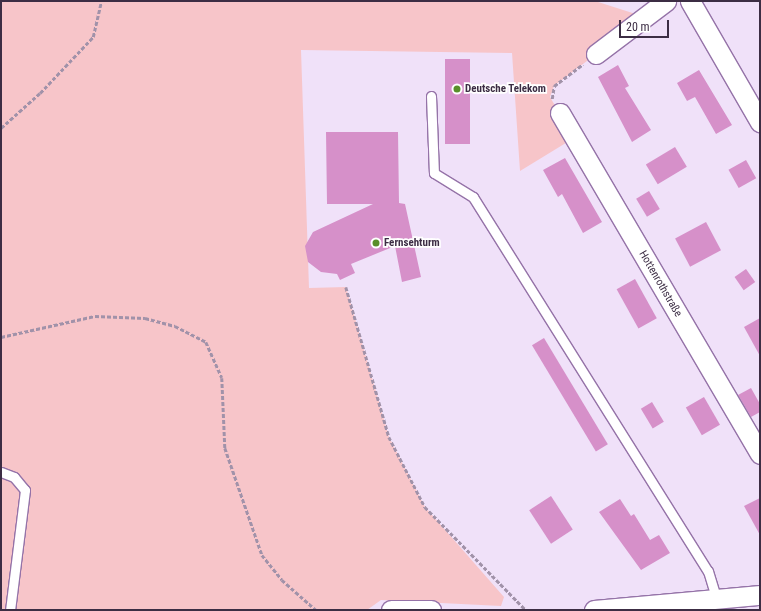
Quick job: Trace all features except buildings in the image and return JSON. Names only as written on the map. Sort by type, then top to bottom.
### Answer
[{"type":"street","points":[[596,54],[666,1]]},
{"type":"street","points":[[690,1],[760,122]]},
{"type":"street","name":"Hottenrothstraße","points":[[560,114],[760,454]]},
{"type":"street","points":[[594,610],[716,597],[760,595]]},
{"type":"street","points":[[392,610],[430,610]]},
{"type":"lane","points":[[431,96],[434,173],[473,197],[708,571],[716,597]]},
{"type":"lane","points":[[1,472],[14,477],[25,490],[10,610]]},
{"type":"path","points":[[1,128],[40,93],[93,38],[101,1]]},
{"type":"path","points":[[550,97],[554,86],[596,54]]},
{"type":"path","points":[[346,287],[389,437],[426,507],[526,610]]},
{"type":"path","points":[[1,337],[95,316],[145,318],[175,326],[206,342],[222,378],[225,448],[262,555],[282,580],[316,610]]},
{"type":"shaded area","points":[[1,1],[595,1],[645,17],[554,86],[550,97],[574,138],[520,171],[512,53],[301,50],[309,288],[346,287],[389,437],[425,507],[504,597],[501,606],[381,600],[367,610],[1,610]]},
{"type":"place","name":"Deutsche Telekom","points":[[457,89]]},
{"type":"place","name":"Fernsehturm","points":[[376,243]]}]
